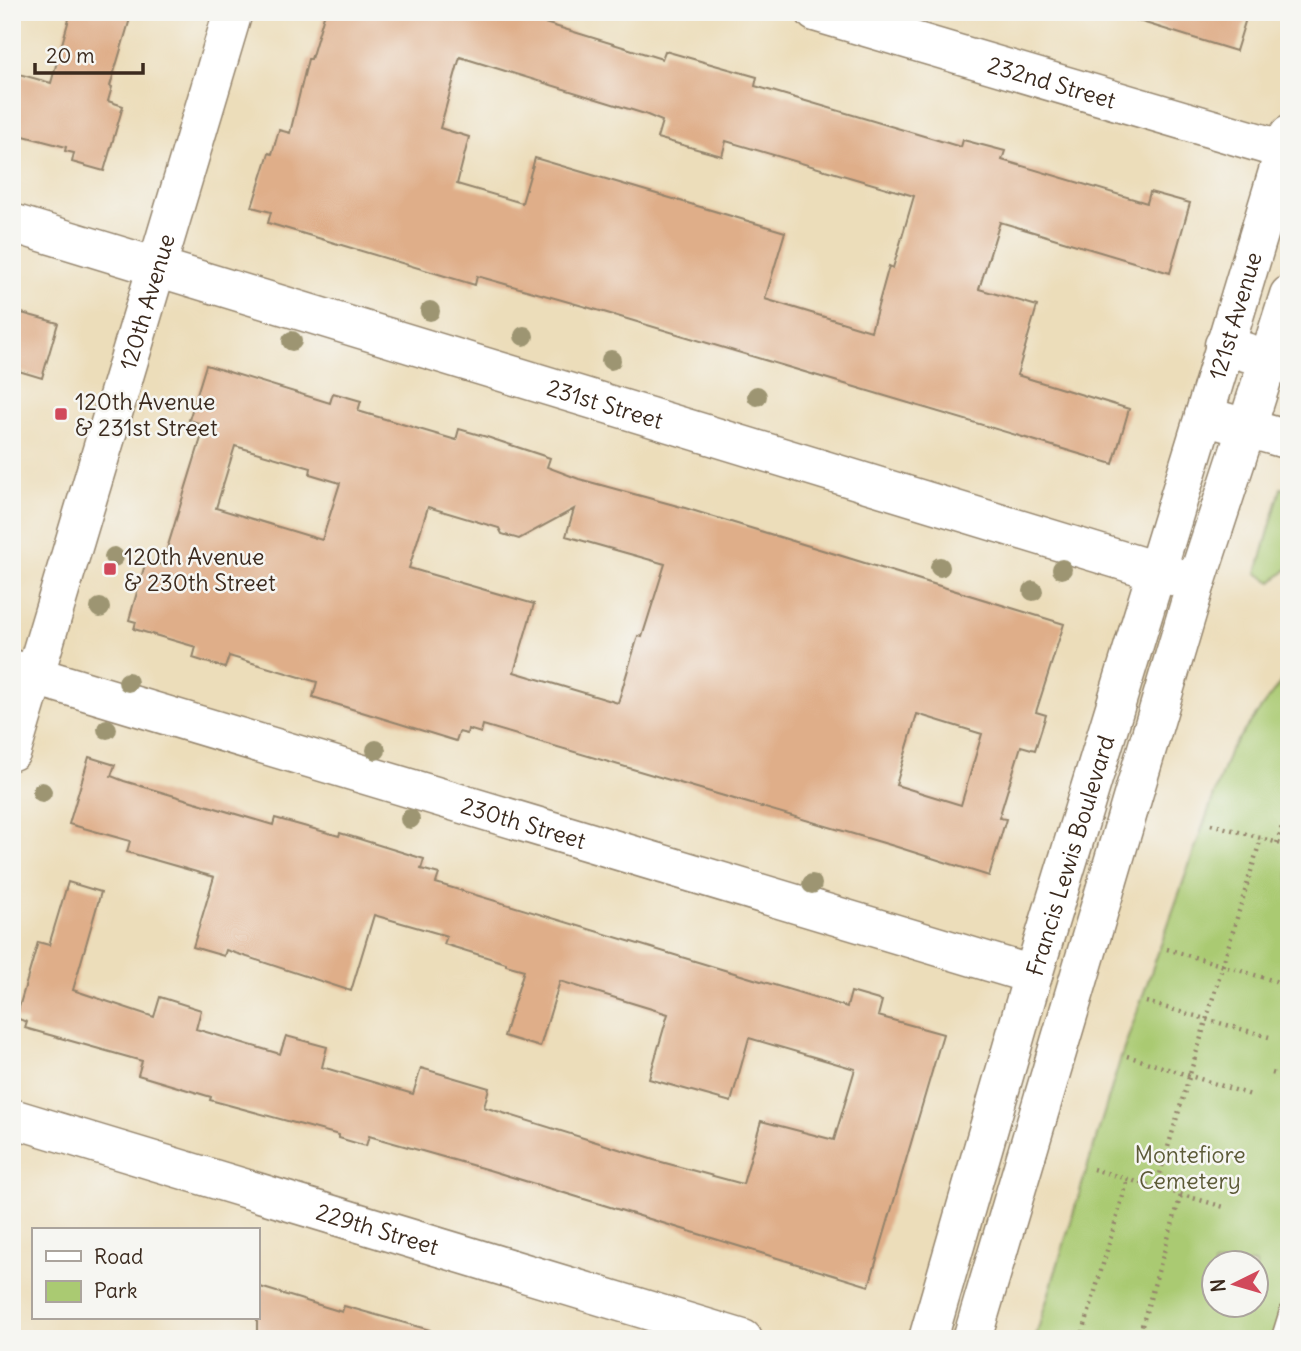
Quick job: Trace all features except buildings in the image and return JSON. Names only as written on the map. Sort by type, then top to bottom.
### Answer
[{"type":"street","name":"120th Avenue","points":[[12,751],[23,672],[157,265],[233,12]]},
{"type":"street","name":"232nd Street","points":[[816,12],[1287,146]]},
{"type":"street","name":"121st Avenue","points":[[1203,416],[1287,146]]},
{"type":"street","name":"231st Street","points":[[12,223],[1196,583]]},
{"type":"street","name":"121st Avenue","points":[[1247,428],[1279,363],[1289,295]]},
{"type":"street","points":[[1224,345],[1279,363]]},
{"type":"street","points":[[1203,416],[1289,440]]},
{"type":"street","name":"Francis Lewis Boulevard","points":[[928,1339],[1033,975],[1203,416]]},
{"type":"street","name":"Francis Lewis Boulevard","points":[[972,1339],[1196,583],[1247,428]]},
{"type":"street","name":"230th Street","points":[[23,672],[1033,975]]},
{"type":"street","name":"229th Street","points":[[12,1118],[743,1339]]},
{"type":"lane","points":[[1281,1339],[1289,1313]]},
{"type":"path","points":[[1277,843],[1289,802]]},
{"type":"path","points":[[1212,824],[1289,846]]},
{"type":"path","points":[[1156,1187],[1261,838]]},
{"type":"path","points":[[1167,949],[1284,984]]},
{"type":"path","points":[[1146,1002],[1269,1037]]},
{"type":"path","points":[[1127,1056],[1251,1094]]},
{"type":"path","points":[[1272,1073],[1289,1078]]},
{"type":"path","points":[[1093,1168],[1224,1207]]},
{"type":"path","points":[[1081,1339],[1128,1179]]},
{"type":"path","points":[[1138,1339],[1181,1195]]},
{"type":"green space","points":[[1281,488],[1289,490],[1289,568],[1272,582],[1257,573]]},
{"type":"green space","name":"Montefiore Cemetery","points":[[1289,671],[1289,1339],[1035,1339],[1121,1057],[1230,750]]},
{"type":"place","name":"120th Avenue & 231st Street","points":[[61,414]]},
{"type":"place","name":"120th Avenue & 230th Street","points":[[110,569]]}]
